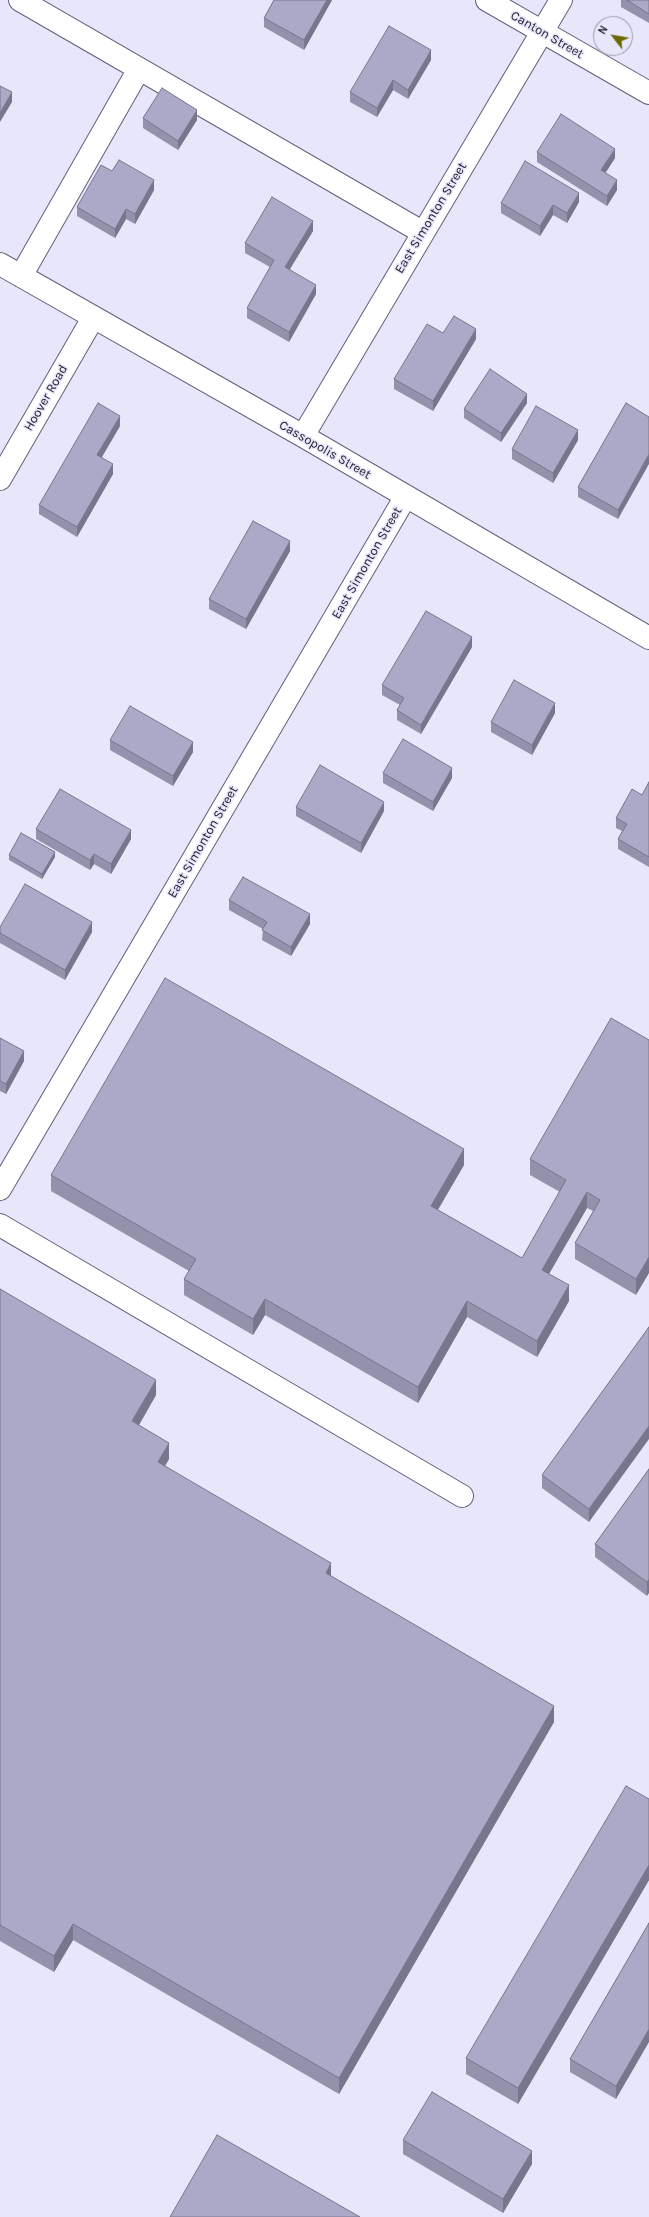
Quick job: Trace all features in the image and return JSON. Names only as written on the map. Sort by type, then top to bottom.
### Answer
[{"type":"street","points":[[20,0],[422,232]]},
{"type":"street","name":"Canton Street","points":[[487,0],[649,93]]},
{"type":"street","name":"East Simonton Street","points":[[303,436],[422,232],[561,0]]},
{"type":"street","points":[[21,276],[139,69]]},
{"type":"street","name":"Cassopolis Street","points":[[0,264],[303,436],[649,638]]},
{"type":"street","name":"Hoover Road","points":[[0,479],[93,318]]},
{"type":"street","name":"East Simonton Street","points":[[0,1189],[406,496]]},
{"type":"street","points":[[0,1225],[462,1496]]},
{"type":"building","points":[[274,0],[327,0],[304,40],[264,18]]},
{"type":"building","points":[[627,0],[649,0],[649,14]]},
{"type":"building","points":[[389,26],[431,50],[408,90],[393,80],[377,108],[350,92]]},
{"type":"building","points":[[0,86],[12,92],[0,113]]},
{"type":"building","points":[[162,88],[197,110],[178,141],[143,118]]},
{"type":"building","points":[[561,114],[615,149],[601,170],[617,180],[607,196],[537,152]]},
{"type":"building","points":[[119,160],[154,180],[135,214],[126,209],[115,229],[77,207],[101,165],[112,171]]},
{"type":"building","points":[[525,161],[579,193],[567,213],[553,205],[540,226],[501,203]]},
{"type":"building","points":[[272,197],[313,221],[285,267],[316,285],[289,332],[247,308],[274,260],[245,243]]},
{"type":"building","points":[[454,316],[476,329],[433,401],[394,379],[427,324],[443,333]]},
{"type":"building","points":[[490,369],[527,394],[501,433],[464,409]]},
{"type":"building","points":[[98,403],[120,416],[97,455],[113,464],[77,527],[39,505]]},
{"type":"building","points":[[626,403],[649,417],[649,454],[618,510],[578,487]]},
{"type":"building","points":[[536,406],[578,430],[553,473],[512,449]]},
{"type":"building","points":[[253,521],[290,541],[246,619],[209,599]]},
{"type":"building","points":[[426,611],[472,637],[421,725],[397,710],[404,698],[382,685]]},
{"type":"building","points":[[514,680],[555,703],[532,745],[491,722]]},
{"type":"building","points":[[130,706],[193,742],[173,776],[110,740]]},
{"type":"building","points":[[403,739],[452,768],[433,802],[383,773]]},
{"type":"building","points":[[320,765],[384,802],[361,843],[296,807]]},
{"type":"building","points":[[649,782],[649,857],[618,839],[627,824],[616,818],[632,789],[642,795]]},
{"type":"building","points":[[60,789],[131,830],[111,864],[94,854],[90,860],[36,829]]},
{"type":"building","points":[[21,833],[55,852],[42,874],[9,855]]},
{"type":"building","points":[[243,877],[310,914],[291,947],[262,930],[267,922],[229,900]]},
{"type":"building","points":[[25,884],[92,922],[65,970],[0,933],[0,927]]},
{"type":"building","points":[[165,978],[464,1149],[431,1206],[522,1258],[566,1180],[530,1159],[611,1018],[649,1040],[649,1257],[636,1279],[575,1243],[600,1200],[587,1192],[542,1270],[569,1285],[537,1341],[467,1301],[418,1387],[265,1299],[253,1319],[184,1279],[196,1259],[51,1175]]},
{"type":"building","points":[[0,1038],[24,1051],[6,1084],[0,1081]]},
{"type":"building","points":[[0,1289],[156,1380],[132,1421],[169,1443],[158,1462],[331,1563],[326,1573],[554,1706],[339,2078],[73,1924],[54,1956],[0,1925]]},
{"type":"building","points":[[649,1327],[649,1426],[589,1509],[542,1475]]},
{"type":"building","points":[[649,1469],[649,1579],[647,1582],[595,1544]]},
{"type":"building","points":[[626,1786],[649,1799],[649,1865],[518,2088],[466,2058]]},
{"type":"building","points":[[649,1923],[649,2029],[616,2086],[570,2059]]},
{"type":"building","points":[[432,2092],[532,2151],[503,2199],[403,2140]]},
{"type":"building","points":[[217,2135],[360,2217],[170,2217]]}]
